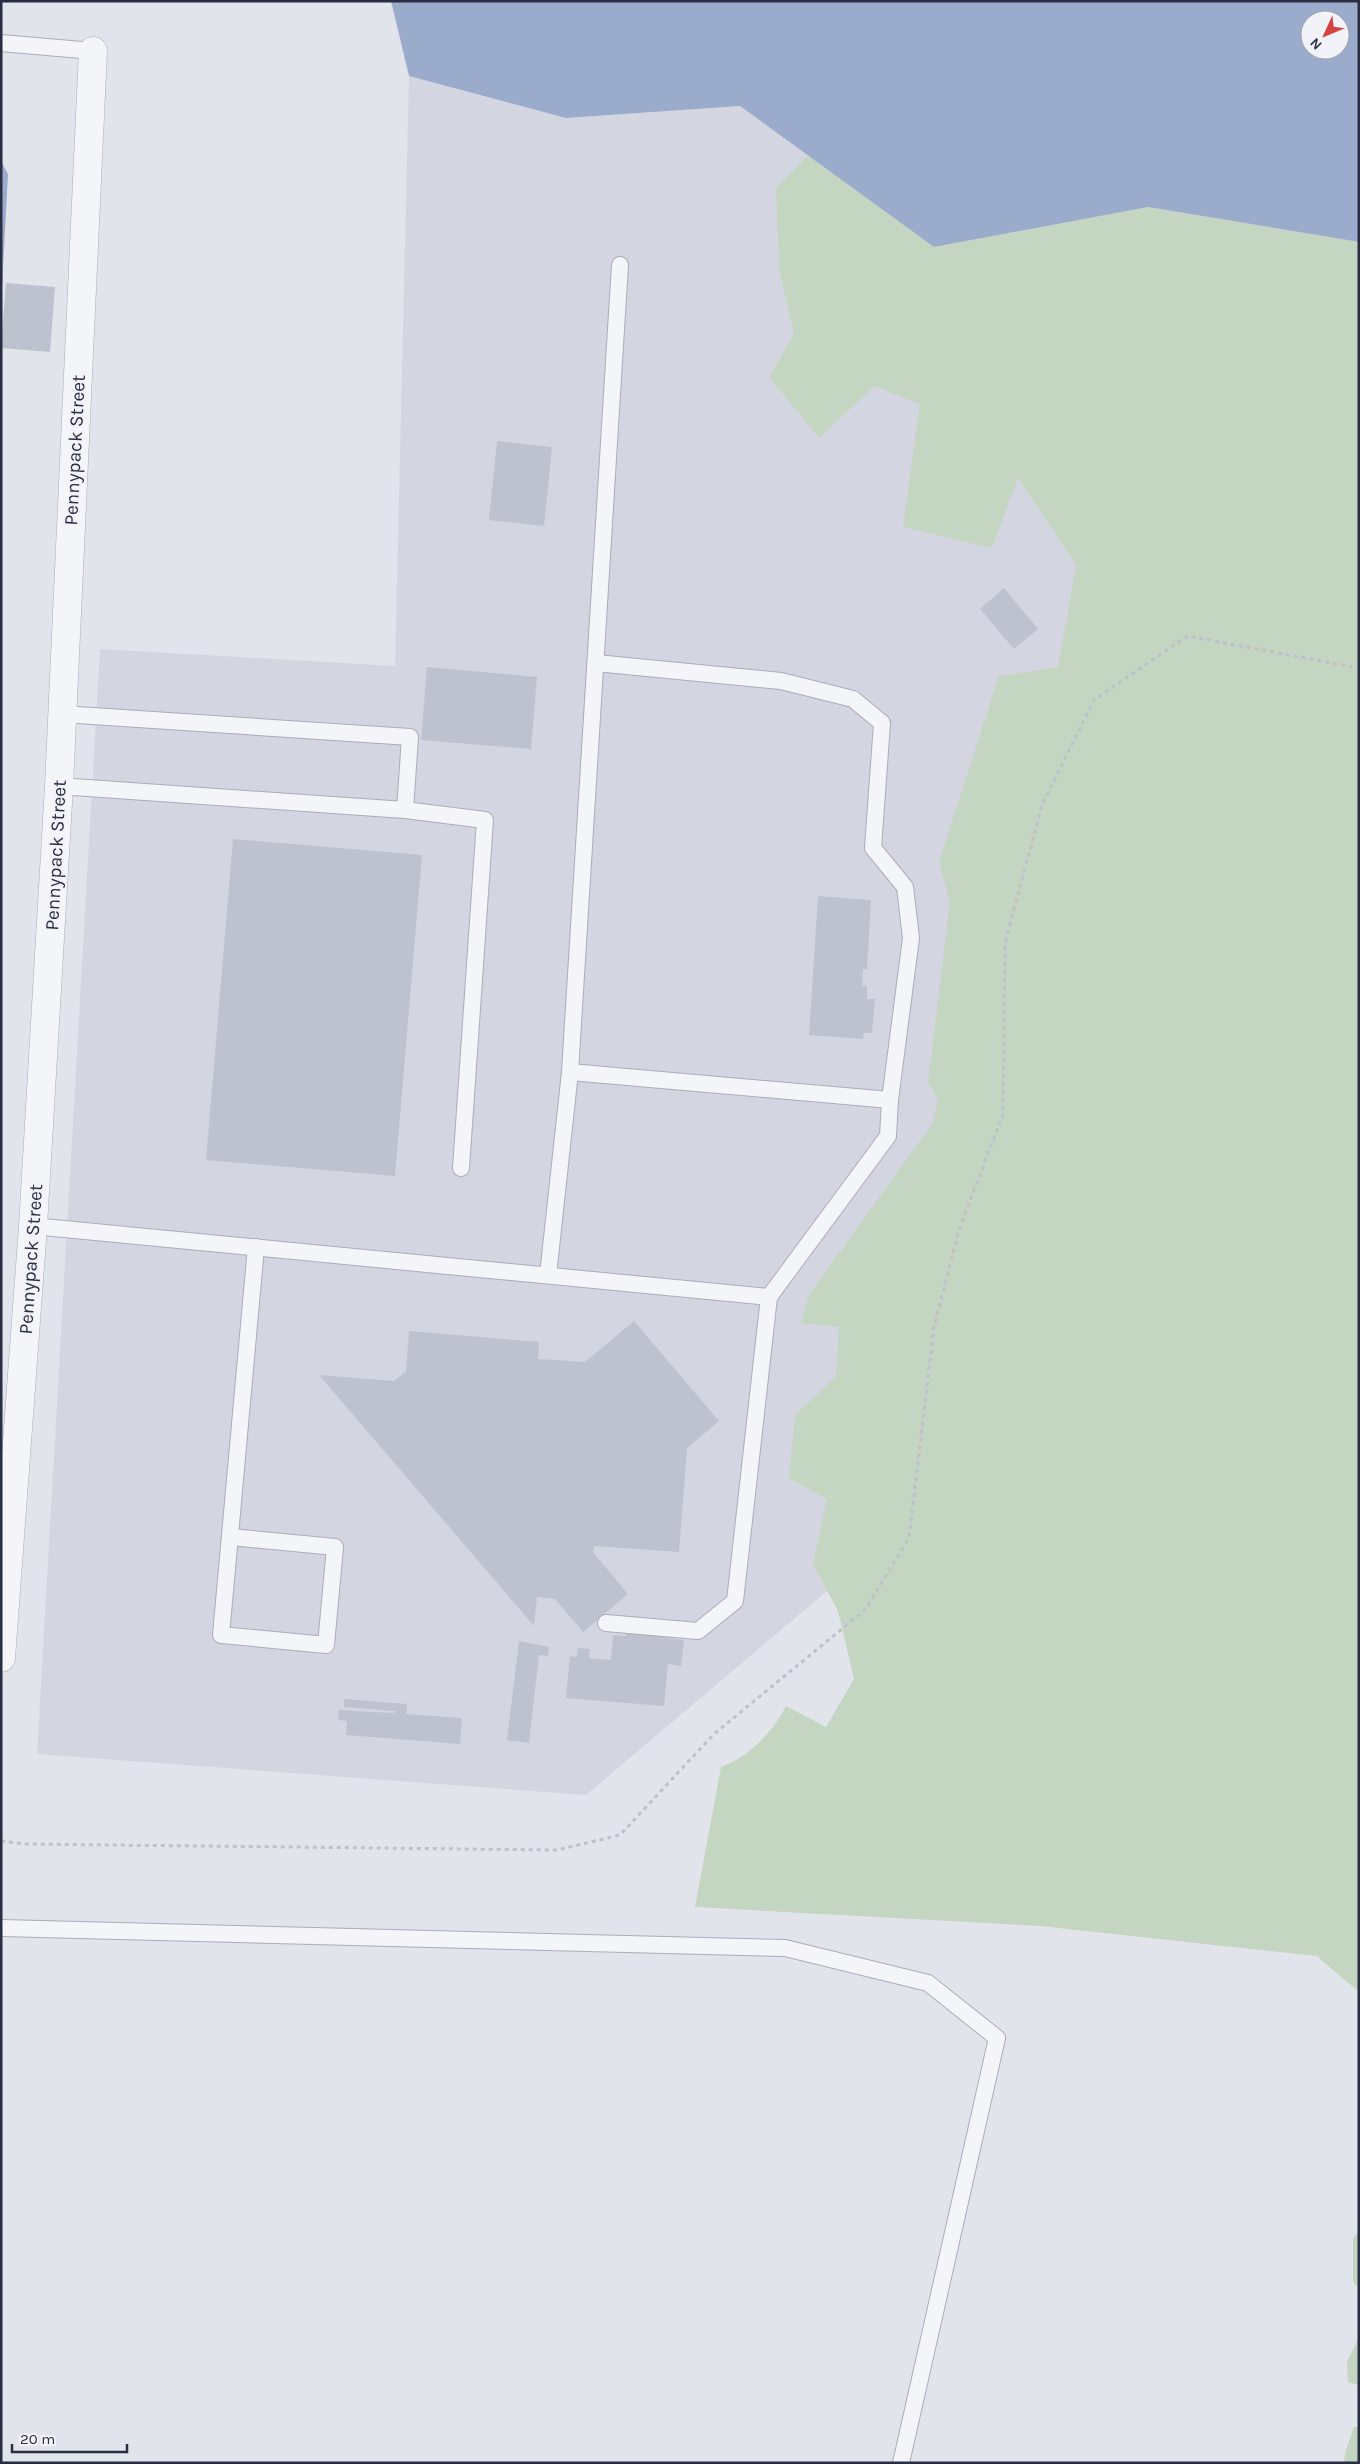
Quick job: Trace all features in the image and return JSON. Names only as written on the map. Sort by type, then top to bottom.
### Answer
[{"type":"street","name":"Pennypack Street","points":[[1,1658],[33,1226],[59,786],[93,51]]},
{"type":"lane","points":[[1,43],[93,51]]},
{"type":"lane","points":[[548,1276],[570,1072],[620,265]]},
{"type":"lane","points":[[596,663],[781,681],[853,699],[882,723],[873,848],[905,887],[911,938],[890,1100],[888,1136],[769,1297],[735,1600],[698,1630],[606,1622]]},
{"type":"lane","points":[[62,714],[410,737],[406,810]]},
{"type":"lane","points":[[59,786],[406,810],[485,820],[461,1168]]},
{"type":"lane","points":[[570,1072],[890,1100]]},
{"type":"lane","points":[[33,1226],[769,1297]]},
{"type":"lane","points":[[230,1538],[335,1547],[326,1645],[222,1636],[230,1538],[256,1248]]},
{"type":"lane","points":[[1,1928],[785,1948],[928,1983],[997,2038],[901,2463]]},
{"type":"path","points":[[1,1841],[24,1844]]},
{"type":"shaded area","points":[[409,76],[566,118],[740,106],[934,247],[1096,513],[866,1558],[586,1795],[37,1754],[100,649],[395,666]]},
{"type":"green space","points":[[808,155],[934,247],[1148,207],[1359,242],[1359,1992],[1317,1956],[1040,1926],[695,1907],[721,1767],[741,1757],[759,1742],[781,1716],[786,1706],[826,1727],[854,1679],[838,1611],[813,1564],[827,1499],[789,1478],[795,1415],[836,1377],[839,1327],[801,1323],[809,1295],[932,1124],[938,1100],[928,1082],[950,902],[939,861],[999,676],[1058,667],[1076,565],[1018,478],[992,548],[903,527],[920,404],[874,386],[819,438],[769,377],[794,334],[779,269],[776,189]]},
{"type":"green space","points":[[1359,2231],[1359,2288],[1353,2282],[1353,2238]]},
{"type":"green space","points":[[1359,2337],[1359,2385],[1348,2382],[1347,2362]]},
{"type":"green space","points":[[1354,2427],[1359,2427],[1359,2463],[1344,2463],[1345,2453]]},
{"type":"water","points":[[391,1],[1359,1],[1359,242],[1148,207],[934,247],[740,106],[566,118],[409,76]]},
{"type":"water","points":[[1,161],[8,174],[1,305]]},
{"type":"building","points":[[6,283],[55,287],[50,352],[1,348]]},
{"type":"building","points":[[497,441],[552,447],[544,526],[489,520]]},
{"type":"building","points":[[1004,588],[1038,629],[1014,649],[980,609]]},
{"type":"building","points":[[427,667],[537,677],[531,749],[421,740]]},
{"type":"building","points":[[233,839],[422,855],[395,1176],[206,1160]]},
{"type":"building","points":[[818,896],[871,900],[867,969],[863,969],[862,985],[867,986],[867,999],[875,999],[872,1033],[864,1033],[863,1039],[809,1035]]},
{"type":"building","points":[[634,1321],[719,1421],[687,1448],[679,1552],[594,1546],[593,1552],[628,1594],[583,1632],[555,1599],[537,1597],[534,1626],[319,1375],[394,1381],[406,1371],[409,1331],[539,1342],[538,1359],[585,1362]]},
{"type":"building","points":[[626,1630],[667,1633],[666,1638],[684,1640],[681,1666],[668,1664],[664,1706],[566,1698],[570,1656],[577,1657],[578,1648],[590,1649],[589,1658],[611,1660],[613,1635],[626,1636]]},
{"type":"building","points":[[519,1641],[549,1647],[548,1656],[539,1655],[529,1743],[507,1740]]},
{"type":"building","points":[[344,1699],[407,1704],[406,1714],[462,1718],[460,1744],[346,1735],[347,1721],[338,1720],[339,1710],[394,1713],[395,1711],[344,1707]]}]
